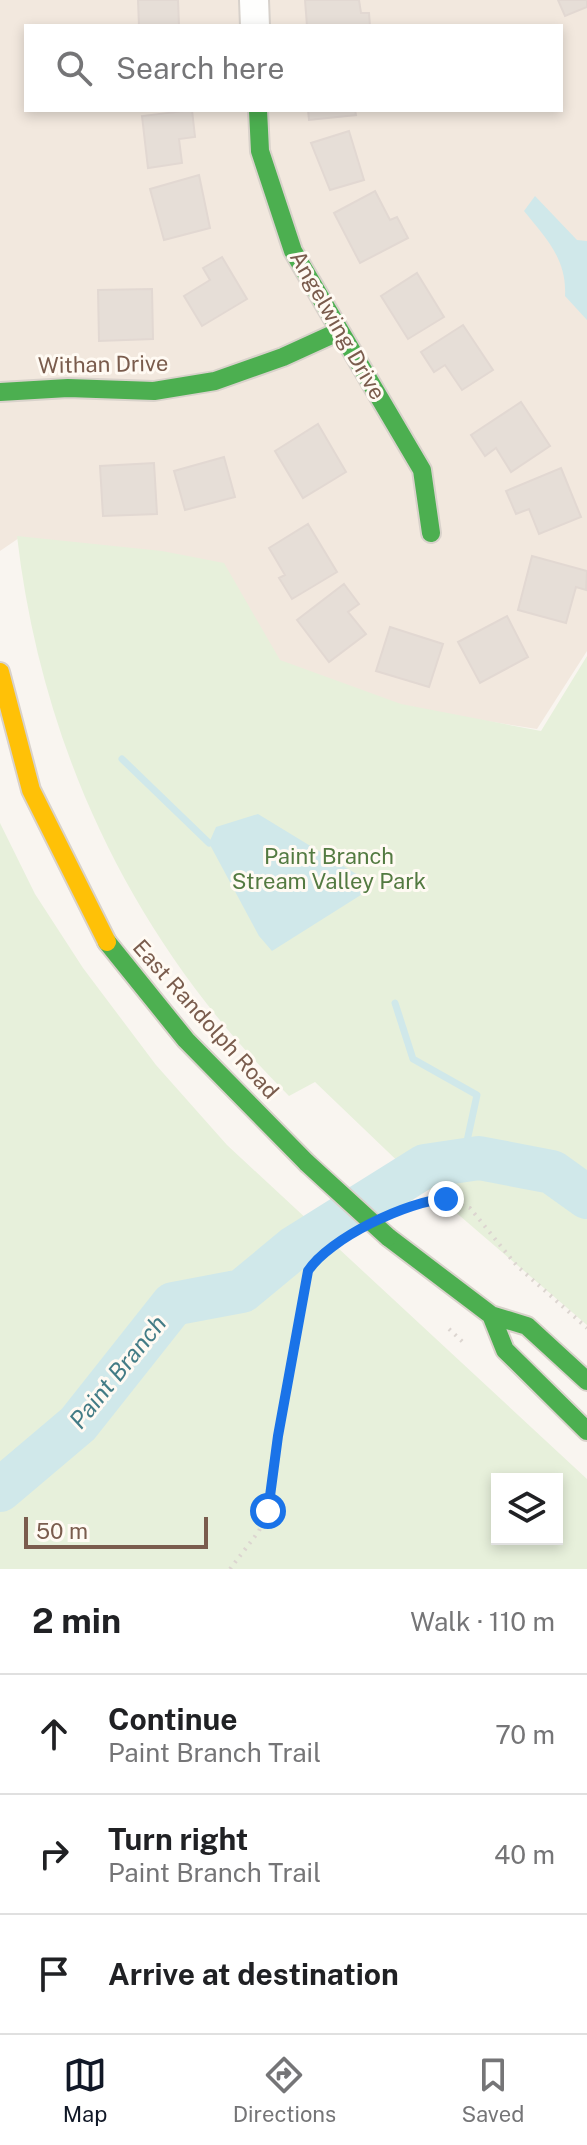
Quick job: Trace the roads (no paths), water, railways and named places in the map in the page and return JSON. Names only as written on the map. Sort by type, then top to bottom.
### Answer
[{"type":"main road","name":"Angelwing Drive","points":[[258,112],[260,151],[293,251],[422,470],[431,533]]},
{"type":"main road","name":"Withan Drive","points":[[0,392],[68,388],[154,391],[215,381],[283,357],[340,331]]},
{"type":"main road","name":"East Randolph Road","points":[[0,672],[31,790],[70,873],[112,951],[186,1040],[307,1163],[388,1237],[491,1315],[527,1326],[587,1381]]},
{"type":"main road","name":"East Randolph Road","points":[[491,1315],[505,1350],[587,1431]]},
{"type":"street","points":[[254,0],[255,24]]},
{"type":"water","points":[[535,196],[577,240],[587,241],[587,320],[565,296],[559,260],[524,211]]},
{"type":"water","points":[[258,814],[358,875],[364,893],[272,951],[259,936],[209,843],[216,827]]},
{"type":"waterway","points":[[122,759],[209,843]]},
{"type":"waterway","points":[[395,1003],[413,1059],[477,1095],[467,1141],[457,1161]]},
{"type":"waterway","name":"Paint Branch","points":[[0,1490],[78,1424],[173,1304],[242,1291],[294,1248],[425,1166],[479,1158],[552,1172],[587,1197]]},
{"type":"park label","name":"Paint Branch Stream Valley Park","points":[[329,868]]}]
